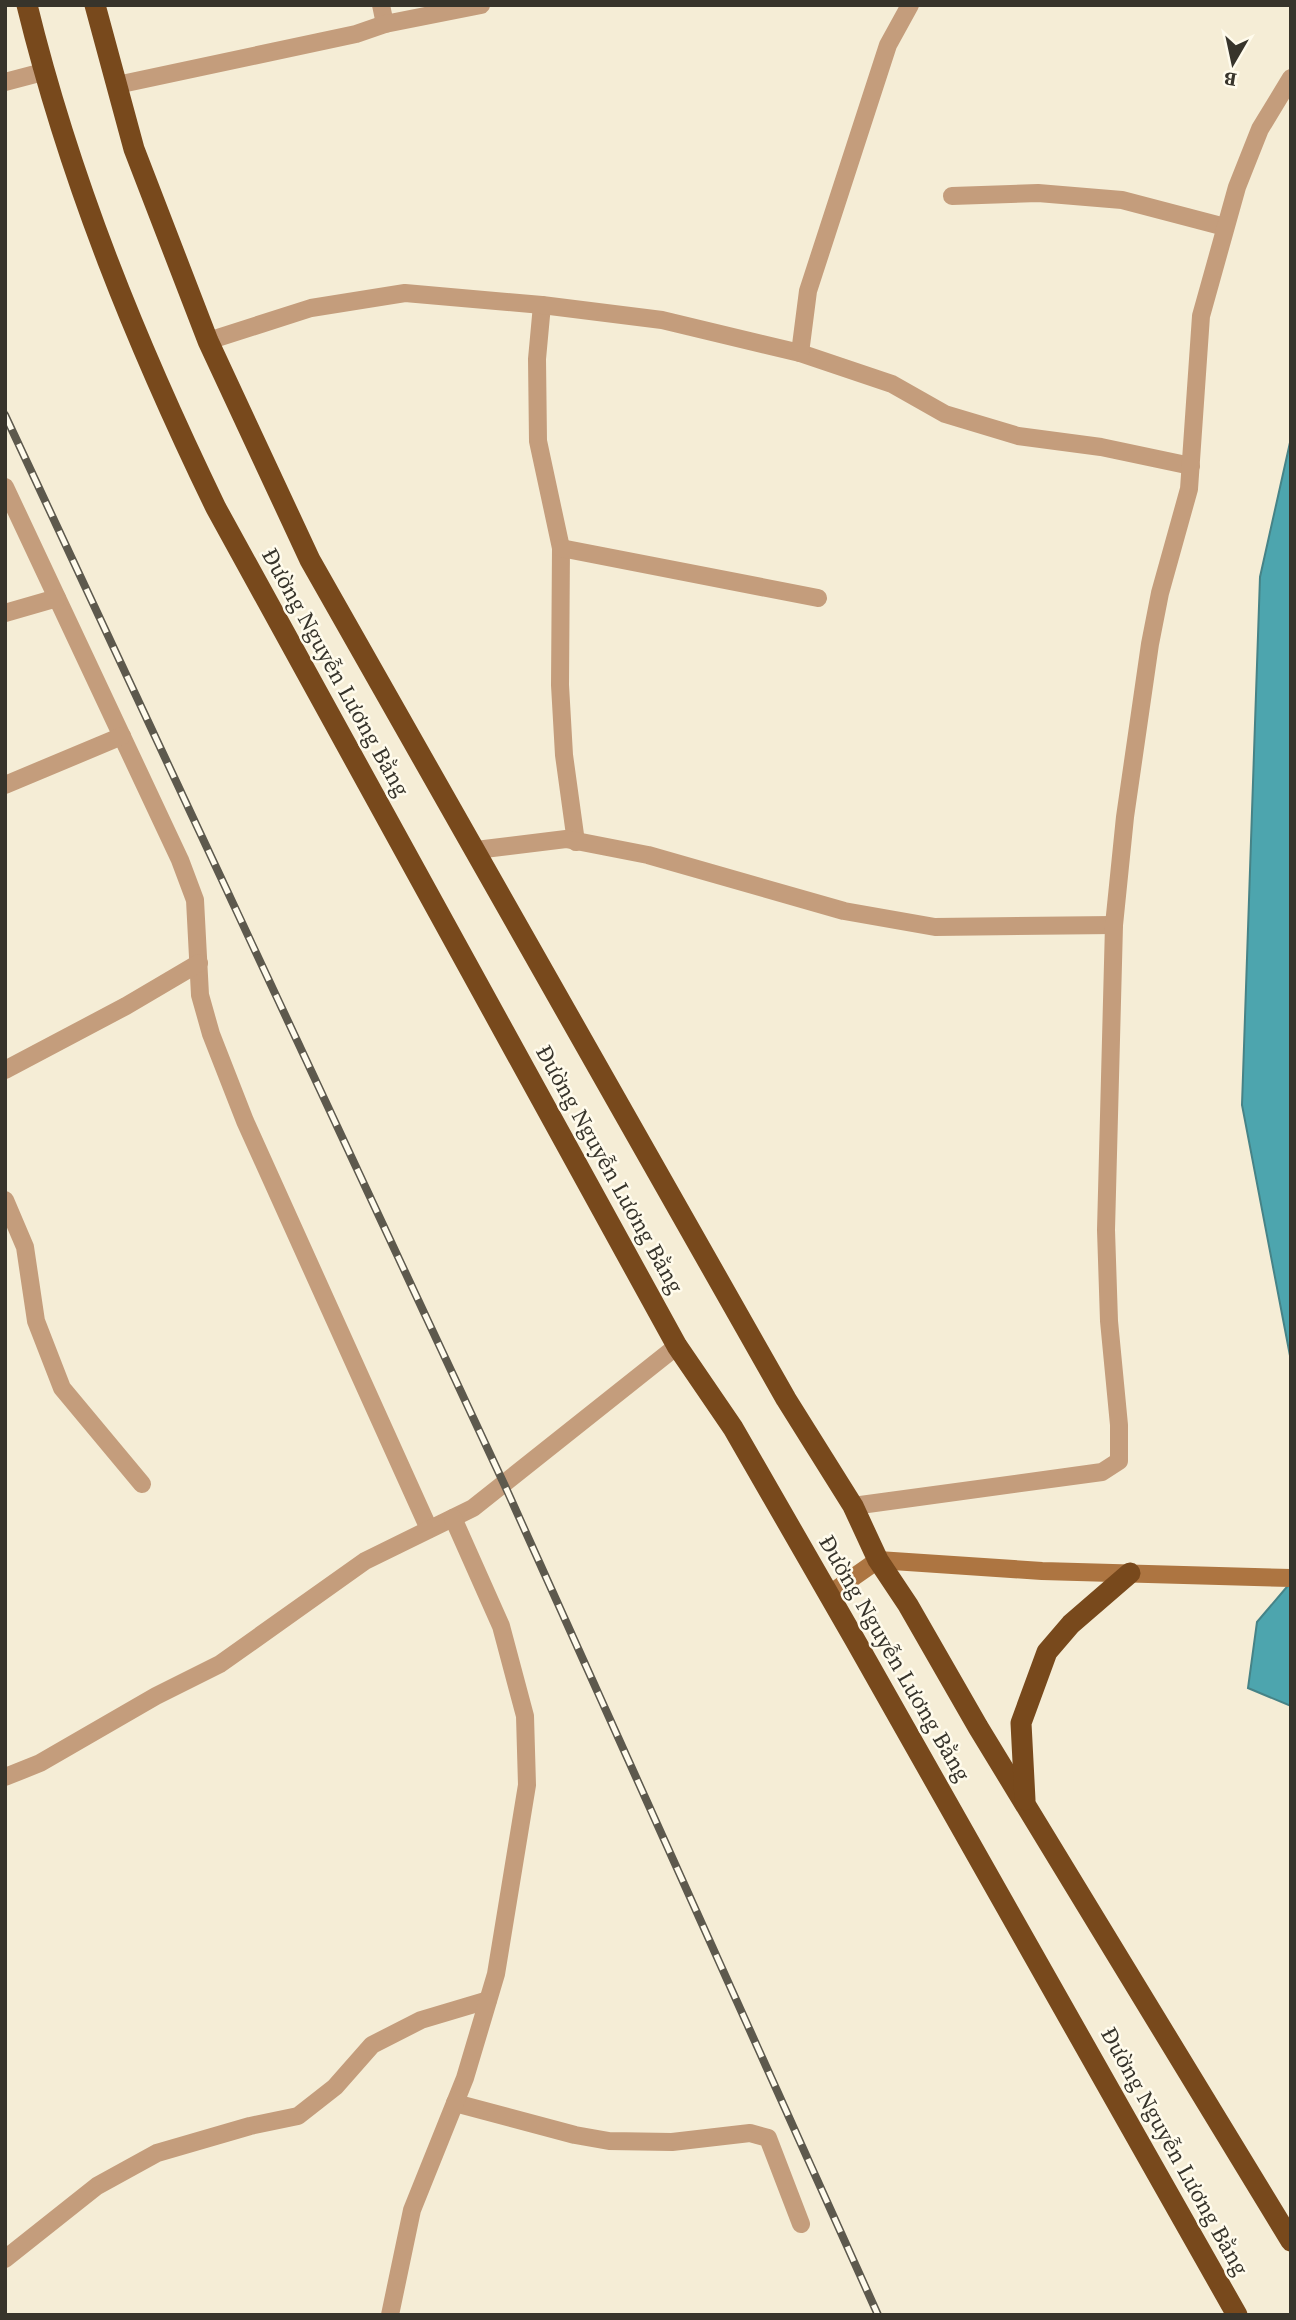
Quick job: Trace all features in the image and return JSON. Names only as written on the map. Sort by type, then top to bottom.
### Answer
[{"type":"highway","name":"Đường Nguyễn Lương Bằng","points":[[27,5],[69,161],[113,279],[159,389],[216,508],[677,1346],[733,1428],[1237,2315]]},
{"type":"highway","name":"Đường Nguyễn Lương Bằng","points":[[95,5],[134,149],[208,341],[310,560],[786,1399],[853,1506],[878,1560],[908,1605],[1025,1805],[1291,2241]]},
{"type":"highway","points":[[1025,1805],[1021,1723],[1047,1652],[1071,1624],[1130,1573]]},
{"type":"street","points":[[382,5],[385,23]]},
{"type":"street","points":[[117,85],[356,34],[385,23],[481,5]]},
{"type":"street","points":[[800,353],[808,291],[888,45],[910,5]]},
{"type":"street","points":[[5,82],[43,72]]},
{"type":"street","points":[[853,1506],[1102,1472],[1119,1461],[1119,1426],[1109,1321],[1105,1230],[1114,925],[1125,817],[1150,644],[1160,593],[1189,489],[1201,316],[1237,187],[1260,129],[1291,78]]},
{"type":"street","points":[[952,196],[1038,193],[1122,200],[1226,227]]},
{"type":"street","points":[[208,341],[311,308],[405,293],[542,305],[662,320],[800,353],[892,384],[945,414],[1018,436],[1101,447],[1191,466]]},
{"type":"street","points":[[542,305],[537,359],[538,441],[561,548],[560,699],[564,755],[576,842]]},
{"type":"street","points":[[5,487],[180,860],[195,900],[200,995],[246,1121],[429,1530]]},
{"type":"street","points":[[561,548],[818,598]]},
{"type":"street","points":[[5,613],[57,598]]},
{"type":"street","points":[[5,785],[122,736]]},
{"type":"street","points":[[476,850],[566,839],[648,855],[844,911],[935,927],[1114,925]]},
{"type":"street","points":[[5,1070],[126,1006],[198,963]]},
{"type":"street","points":[[5,1200],[25,1247],[36,1321],[62,1388],[142,1484]]},
{"type":"street","points":[[5,1777],[40,1763],[156,1696],[220,1664],[365,1561],[453,1518],[505,1486],[530,1460],[677,1346]]},
{"type":"street","points":[[390,2315],[412,2210],[455,2102],[498,1962],[527,1785],[525,1716],[501,1626],[453,1518]]},
{"type":"street","points":[[828,1595],[878,1560],[1291,1578]]},
{"type":"street","points":[[5,2259],[97,2186],[157,2153],[250,2126],[298,2116],[335,2087],[372,2045],[421,2020],[488,2000]]},
{"type":"street","points":[[455,2102],[609,2141],[671,2142],[750,2133],[768,2138],[801,2224]]},
{"type":"water","points":[[1291,438],[1291,1361],[1242,1105],[1260,577]]},
{"type":"water","points":[[1291,1582],[1291,1706],[1248,1688],[1257,1622]]},
{"type":"railway","points":[[5,415],[505,1486],[878,2315]]}]
